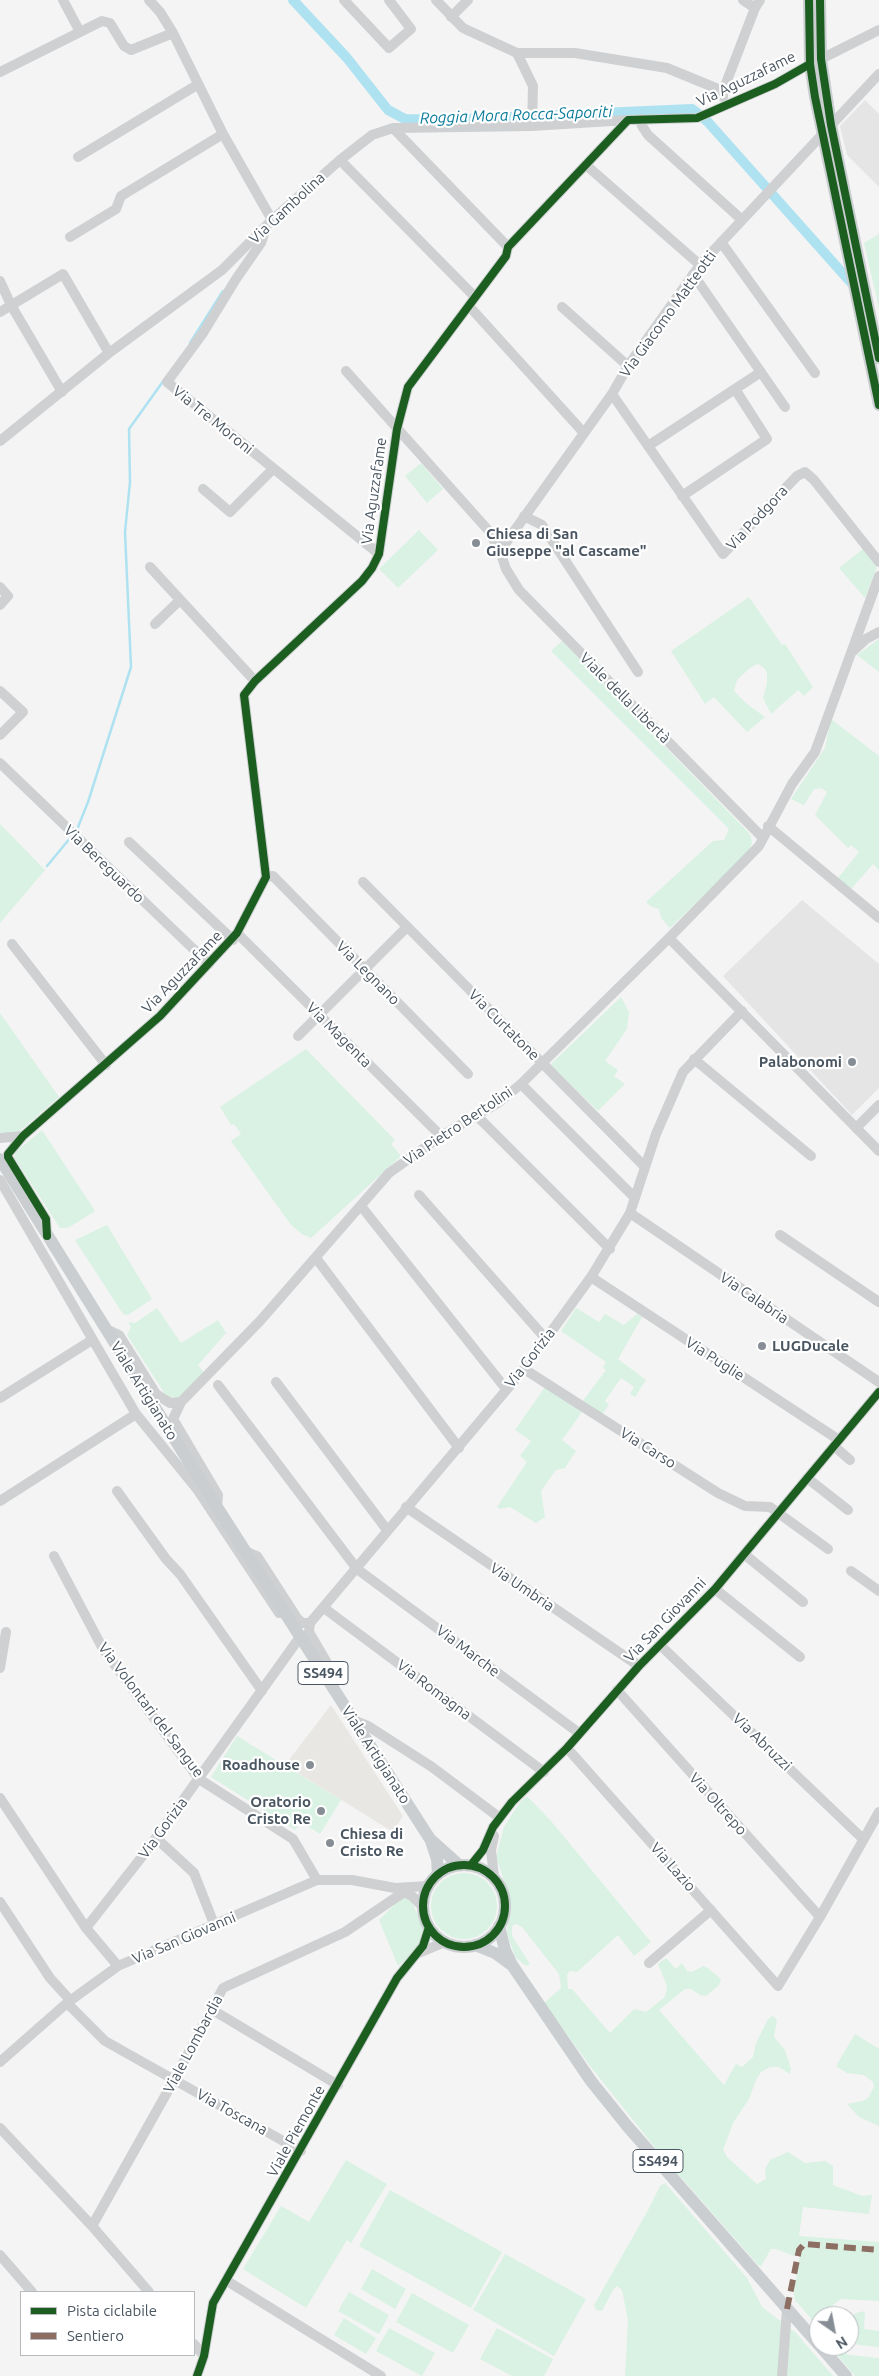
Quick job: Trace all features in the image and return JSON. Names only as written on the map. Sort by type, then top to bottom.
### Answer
[{"type":"main road","points":[[809,0],[822,134],[879,405]]},
{"type":"main road","points":[[820,0],[815,61],[831,125],[879,358]]},
{"type":"main road","name":"Viale Artigianato","points":[[0,1159],[217,1507],[430,1839],[437,1860],[438,1874]]},
{"type":"main road","name":"Viale Artigianato","points":[[430,1839],[465,1865]]},
{"type":"main road","points":[[445,1942],[436,1936],[426,1922],[423,1907],[428,1886],[438,1874],[448,1868],[465,1865]]},
{"type":"main road","name":"SS494","points":[[465,1865],[482,1868],[494,1877]]},
{"type":"main road","points":[[475,1945],[493,1934],[499,1926],[505,1905],[504,1894],[494,1877]]},
{"type":"main road","name":"SS494","points":[[499,1926],[512,1965],[591,2081],[628,2127],[809,2334]]},
{"type":"main road","name":"SS494","points":[[445,1942],[460,1946],[475,1945],[496,1953],[512,1965]]},
{"type":"main road","name":"SS494","points":[[828,2356],[846,2376]]},
{"type":"street","points":[[63,0],[80,32]]},
{"type":"street","points":[[149,0],[160,12],[173,33],[269,224]]},
{"type":"street","points":[[344,0],[389,48],[411,29],[389,0]]},
{"type":"street","points":[[436,0],[463,28],[517,53],[575,52],[667,68],[723,91]]},
{"type":"street","points":[[451,17],[468,0]]},
{"type":"street","points":[[723,107],[723,91],[757,4],[743,0]]},
{"type":"street","points":[[0,72],[102,21],[110,23],[124,46],[131,50],[173,33]]},
{"type":"street","name":"Via Aguzzafame","points":[[47,1236],[46,1219],[8,1157],[10,1151],[23,1136],[160,1016],[209,964],[235,936],[266,877],[244,695],[255,681],[362,581],[379,554],[397,429],[408,387],[506,256],[508,248],[628,120],[702,117],[776,84],[815,61],[879,30]]},
{"type":"street","points":[[517,53],[532,86],[532,119]]},
{"type":"street","name":"Via Giacomo Matteotti","points":[[500,551],[583,432],[612,394],[628,366],[700,265],[741,219],[879,74]]},
{"type":"street","points":[[78,157],[197,84]]},
{"type":"street","name":"Via Gambolina","points":[[0,441],[109,353],[222,270],[269,224],[340,160],[372,135],[393,128],[532,119],[628,120]]},
{"type":"street","points":[[641,119],[642,126],[648,135],[741,219]]},
{"type":"street","points":[[393,128],[508,248]]},
{"type":"street","points":[[70,237],[116,209],[121,196],[223,134]]},
{"type":"street","points":[[340,160],[472,302],[583,432]]},
{"type":"street","points":[[586,165],[700,265]]},
{"type":"street","name":"Via Tre Moroni","points":[[269,224],[261,243],[236,279],[203,333],[167,382],[379,554]]},
{"type":"street","points":[[720,242],[815,373]]},
{"type":"street","points":[[222,270],[236,279]]},
{"type":"street","points":[[0,312],[63,274],[109,353]]},
{"type":"street","points":[[693,274],[785,407]]},
{"type":"street","points":[[0,281],[11,305],[62,392]]},
{"type":"street","points":[[562,307],[628,366]]},
{"type":"street","name":"Viale della Libertà","points":[[346,371],[488,530],[518,590],[763,838]]},
{"type":"street","points":[[648,446],[761,372]]},
{"type":"street","points":[[682,496],[767,439],[735,389]]},
{"type":"street","name":"Via Podgora","points":[[612,394],[724,554],[797,476],[805,472],[814,480],[879,562]]},
{"type":"street","points":[[203,490],[230,512],[273,469]]},
{"type":"street","points":[[524,516],[542,524],[638,672]]},
{"type":"street","points":[[150,566],[255,681]]},
{"type":"street","points":[[763,838],[792,784],[815,752],[879,576]]},
{"type":"street","points":[[0,588],[8,596],[0,605]]},
{"type":"street","points":[[155,624],[180,600]]},
{"type":"street","points":[[848,658],[856,647],[879,632]]},
{"type":"street","points":[[0,691],[23,712],[0,735]]},
{"type":"street","name":"Via Bereguardo","points":[[0,763],[209,964]]},
{"type":"street","points":[[768,826],[879,918]]},
{"type":"street","name":"Via Pietro Bertolini","points":[[181,1402],[260,1321],[389,1173],[441,1136],[498,1103],[521,1084],[669,938],[759,846],[763,838]]},
{"type":"street","name":"Via Magenta","points":[[129,842],[235,936],[441,1136]]},
{"type":"street","name":"Via Legnano","points":[[266,877],[272,876],[468,1074]]},
{"type":"street","name":"Via Curtatone","points":[[363,882],[645,1167]]},
{"type":"street","points":[[298,1036],[407,927]]},
{"type":"street","points":[[669,938],[879,1151]]},
{"type":"street","points":[[12,944],[106,1065]]},
{"type":"street","name":"Via Gorizia","points":[[310,1622],[324,1608],[406,1507],[459,1448],[506,1389],[524,1370],[591,1277],[610,1249],[630,1213],[656,1134],[683,1072],[742,1011]]},
{"type":"street","points":[[694,1059],[811,1156]]},
{"type":"street","points":[[521,1084],[635,1198]]},
{"type":"street","points":[[856,1128],[879,1105]]},
{"type":"street","points":[[476,1115],[610,1249]]},
{"type":"street","points":[[0,1138],[23,1136]]},
{"type":"street","name":"Viale Artigianato","points":[[0,1180],[136,1414],[197,1489],[276,1611],[282,1618],[289,1620]]},
{"type":"street","points":[[418,1195],[546,1339]]},
{"type":"street","points":[[361,1206],[506,1389]]},
{"type":"street","name":"Via Calabria","points":[[630,1213],[879,1382]]},
{"type":"street","points":[[780,1235],[879,1302]]},
{"type":"street","points":[[316,1258],[459,1448]]},
{"type":"street","name":"Via Puglie","points":[[591,1277],[836,1443],[850,1460]]},
{"type":"street","points":[[105,1328],[119,1335],[156,1394],[170,1403],[181,1402]]},
{"type":"street","points":[[0,1398],[92,1340]]},
{"type":"street","name":"Via Carso","points":[[524,1370],[718,1493],[745,1506],[770,1507],[828,1549]]},
{"type":"street","points":[[276,1382],[388,1530]]},
{"type":"street","name":"Via Marche","points":[[218,1385],[357,1569],[579,1733]]},
{"type":"street","name":"Via San Giovanni","points":[[465,1865],[483,1850],[500,1818],[519,1793],[544,1772],[639,1666],[715,1589],[879,1392]]},
{"type":"street","points":[[181,1402],[172,1419],[218,1495],[217,1507]]},
{"type":"street","points":[[0,1501],[136,1414]]},
{"type":"street","points":[[807,1478],[848,1510]]},
{"type":"street","points":[[117,1491],[166,1559],[180,1574],[262,1691]]},
{"type":"street","name":"Via Umbria","points":[[406,1507],[639,1666]]},
{"type":"street","points":[[245,1551],[257,1556],[297,1618],[302,1623],[310,1622],[309,1632],[330,1668],[335,1692]]},
{"type":"street","points":[[744,1554],[802,1602]]},
{"type":"street","name":"Via Volontari del Sangue","points":[[54,1556],[103,1649],[199,1779],[294,1839],[317,1880]]},
{"type":"street","points":[[851,1571],[879,1592]]},
{"type":"street","points":[[715,1589],[800,1657]]},
{"type":"street","name":"Via Romagna","points":[[324,1608],[544,1772]]},
{"type":"street","points":[[0,1668],[6,1632]]},
{"type":"street","name":"Via Gorizia","points":[[86,1928],[156,1838],[300,1637]]},
{"type":"street","name":"Via Abruzzi","points":[[660,1645],[863,1839]]},
{"type":"street","name":"Via Oltrepo","points":[[617,1690],[820,1917]]},
{"type":"street","points":[[355,1721],[368,1726],[432,1768],[500,1818]]},
{"type":"street","name":"Via Lazio","points":[[567,1748],[778,1986],[820,1917]]},
{"type":"street","points":[[0,1798],[86,1928],[118,1966]]},
{"type":"street","points":[[820,1917],[879,1812]]},
{"type":"street","name":"Via San Giovanni","points":[[494,1877],[491,1850],[500,1818]]},
{"type":"street","points":[[156,1838],[194,1872],[214,1924]]},
{"type":"street","name":"Via San Giovanni","points":[[0,2062],[69,2001],[118,1966],[317,1880],[352,1880],[400,1890],[412,1896],[423,1907]]},
{"type":"street","name":"Via San Giovanni","points":[[400,1890],[428,1886]]},
{"type":"street","name":"Viale Lombardia","points":[[92,2226],[223,1988],[345,1932],[400,1890]]},
{"type":"street","name":"Via Toscana","points":[[0,1902],[50,1978],[105,2042],[301,2151]]},
{"type":"street","points":[[649,1963],[711,1910]]},
{"type":"street","name":"Viale Piemonte","points":[[197,2376],[204,2356],[213,2303],[301,2151],[397,1978],[418,1954],[429,1927]]},
{"type":"street","name":"Viale Piemonte","points":[[418,1954],[445,1942]]},
{"type":"street","points":[[211,2009],[338,2085]]},
{"type":"street","points":[[0,2128],[92,2226],[148,2291]]},
{"type":"street","points":[[0,2255],[31,2291]]},
{"type":"street","points":[[227,2280],[381,2376]]},
{"type":"street","points":[[782,2376],[787,2309]]},
{"type":"street","points":[[195,2345],[204,2356]]},
{"type":"shaded area","points":[[865,100],[879,114],[879,187],[847,155],[840,126]]},
{"type":"shaded area","points":[[802,900],[879,964],[879,1088],[852,1115],[723,976]]},
{"type":"shaded area","points":[[331,1705],[403,1816],[393,1832],[285,1765]]},
{"type":"green space","points":[[879,234],[879,308],[864,243]]},
{"type":"green space","points":[[421,463],[443,489],[427,503],[405,476]]},
{"type":"green space","points":[[419,530],[438,550],[398,588],[379,569]]},
{"type":"green space","points":[[863,549],[877,567],[865,598],[839,568]]},
{"type":"green space","points":[[749,597],[782,645],[785,644],[813,687],[804,696],[798,690],[771,714],[763,698],[767,683],[767,672],[758,664],[751,667],[737,680],[734,691],[747,704],[765,717],[747,732],[714,697],[705,704],[671,651]]},
{"type":"green space","points":[[879,639],[879,672],[857,655]]},
{"type":"green space","points":[[562,641],[751,837],[752,843],[748,853],[670,928],[661,918],[659,909],[650,906],[646,902],[713,841],[724,840],[729,829],[551,651]]},
{"type":"green space","points":[[831,719],[879,756],[879,870],[873,864],[851,889],[838,878],[859,852],[851,845],[848,848],[815,815],[827,792],[821,788],[814,789],[804,805],[791,799],[825,748]]},
{"type":"green space","points":[[0,824],[45,870],[0,923]]},
{"type":"green space","points":[[621,997],[629,1012],[627,1029],[605,1061],[618,1070],[614,1076],[625,1084],[598,1111],[550,1065]]},
{"type":"green space","points":[[0,1013],[59,1097],[16,1134],[3,1134],[0,1132]]},
{"type":"green space","points":[[306,1049],[395,1140],[391,1144],[401,1156],[311,1238],[302,1234],[291,1225],[231,1141],[241,1134],[234,1124],[231,1125],[220,1107]]},
{"type":"green space","points":[[42,1130],[95,1211],[68,1228],[60,1228],[14,1157],[17,1151]]},
{"type":"green space","points":[[107,1225],[152,1299],[128,1315],[123,1314],[75,1240]]},
{"type":"green space","points":[[157,1308],[181,1343],[218,1320],[226,1333],[198,1365],[205,1374],[178,1398],[167,1397],[127,1335],[131,1327],[128,1322],[135,1323]]},
{"type":"green space","points":[[576,1308],[599,1322],[605,1314],[624,1325],[637,1314],[642,1317],[618,1359],[646,1380],[635,1397],[630,1394],[634,1387],[621,1378],[605,1401],[609,1405],[602,1414],[582,1402],[606,1370],[603,1368],[606,1362],[561,1331]]},
{"type":"green space","points":[[545,1387],[582,1412],[562,1440],[576,1451],[565,1468],[556,1470],[541,1491],[545,1517],[536,1523],[510,1507],[500,1509],[497,1507],[527,1462],[520,1456],[531,1441],[515,1430]]},
{"type":"green space","points":[[237,1736],[341,1800],[320,1834],[301,1822],[295,1830],[211,1777]]},
{"type":"green space","points":[[528,1797],[551,1821],[651,1942],[634,1956],[618,1935],[577,1972],[570,1971],[567,1975],[568,1989],[572,1989],[610,2033],[634,2009],[646,2012],[665,1997],[667,1986],[658,1964],[666,1958],[676,1969],[682,1963],[687,1971],[692,1972],[703,1966],[721,1979],[719,1985],[706,1996],[700,1995],[691,1989],[685,1989],[659,2010],[724,2085],[736,2064],[742,2067],[753,2057],[756,2043],[768,2019],[773,2016],[777,2020],[774,2037],[785,2050],[791,2069],[790,2074],[779,2067],[770,2067],[761,2072],[749,2099],[733,2123],[723,2150],[728,2158],[757,2184],[766,2179],[765,2169],[770,2160],[788,2152],[805,2163],[825,2161],[833,2166],[833,2185],[862,2196],[872,2195],[869,2214],[803,2207],[799,2236],[879,2242],[879,2301],[841,2299],[832,2306],[809,2306],[809,2316],[795,2300],[794,2292],[800,2254],[794,2256],[771,2249],[761,2266],[758,2265],[657,2150],[590,2066],[544,2003],[561,1988],[559,1974],[522,1927],[516,1924],[512,1926],[512,1936],[530,1964],[526,1966],[515,1957],[507,1933],[510,1898],[496,1857],[504,1827],[524,1798]]},
{"type":"green space","points":[[457,1873],[471,1873],[483,1878],[492,1887],[497,1899],[495,1919],[488,1930],[471,1939],[457,1939],[445,1934],[436,1925],[431,1913],[431,1899],[436,1887],[445,1878]]},
{"type":"green space","points":[[402,1897],[411,1900],[424,1929],[423,1938],[414,1951],[398,1966],[379,1920]]},
{"type":"green space","points":[[855,2034],[879,2049],[879,2126],[859,2117],[847,2104],[863,2101],[868,2098],[874,2087],[873,2082],[864,2075],[847,2073],[836,2066]]},
{"type":"green space","points":[[346,2160],[387,2184],[351,2243],[347,2240],[306,2308],[243,2269],[281,2206],[309,2222]]},
{"type":"green space","points":[[665,2183],[747,2278],[762,2307],[796,2333],[809,2348],[809,2356],[816,2356],[833,2376],[625,2376],[628,2320],[622,2290],[617,2286],[613,2290],[602,2311],[596,2310],[594,2305],[660,2186]]},
{"type":"green space","points":[[390,2190],[502,2252],[471,2308],[359,2246]]},
{"type":"green space","points":[[505,2254],[586,2299],[554,2356],[473,2310]]},
{"type":"green space","points":[[372,2269],[406,2289],[395,2309],[361,2289]]},
{"type":"green space","points":[[349,2292],[389,2315],[379,2334],[338,2311]]},
{"type":"green space","points":[[412,2293],[469,2325],[453,2353],[396,2322]]},
{"type":"green space","points":[[865,2311],[864,2329],[879,2331],[879,2347],[859,2345],[859,2312]]},
{"type":"green space","points":[[344,2318],[376,2338],[366,2354],[334,2335]]},
{"type":"green space","points":[[389,2328],[435,2353],[422,2376],[376,2351]]},
{"type":"green space","points":[[497,2328],[553,2359],[544,2376],[512,2376],[480,2359]]},
{"type":"green space","points":[[838,2356],[879,2358],[879,2376],[855,2376]]},
{"type":"waterway","name":"Roggia Mora Rocca-Saporiti","points":[[293,0],[347,58],[388,110],[405,119],[441,120],[692,109],[707,121],[854,286]]},
{"type":"waterway","points":[[190,343],[223,291]]},
{"type":"waterway","points":[[76,832],[88,802],[131,667],[125,532],[130,482],[129,429],[164,380]]},
{"type":"waterway","points":[[47,866],[71,837]]},
{"type":"marked path","points":[[787,2309],[799,2250],[804,2244],[879,2250]]},
{"type":"cycle path","points":[[809,0],[810,64],[815,97],[879,405]]},
{"type":"cycle path","points":[[820,0],[821,59],[831,125],[879,358]]},
{"type":"cycle path","points":[[47,1236],[46,1219],[8,1157],[8,1154],[23,1136],[160,1016],[237,933],[266,877],[244,695],[255,681],[362,581],[372,568],[379,554],[397,429],[408,387],[506,256],[508,247],[628,120],[697,118],[775,84],[810,64]]},
{"type":"cycle path","points":[[471,1865],[483,1850],[493,1827],[512,1802],[567,1748],[639,1666],[715,1589],[879,1392]]},
{"type":"cycle path","points":[[464,1865],[480,1868],[493,1877],[502,1890],[505,1906],[502,1922],[493,1935],[480,1944],[464,1947],[448,1944],[435,1935],[426,1922],[423,1906],[426,1890],[435,1877],[448,1868],[464,1865]]},
{"type":"cycle path","points":[[197,2376],[204,2356],[213,2303],[397,1978],[423,1946],[429,1927]]},
{"type":"place","name":"Chiesa di San Giuseppe \"al Cascame\"","points":[[476,543]]},
{"type":"place","name":"Palabonomi","points":[[852,1062]]},
{"type":"place","name":"LUGDucale","points":[[762,1346]]},
{"type":"place","name":"Roadhouse","points":[[310,1765]]},
{"type":"place","name":"Oratorio Cristo Re","points":[[321,1811]]},
{"type":"place","name":"Chiesa di Cristo Re","points":[[330,1843]]}]
